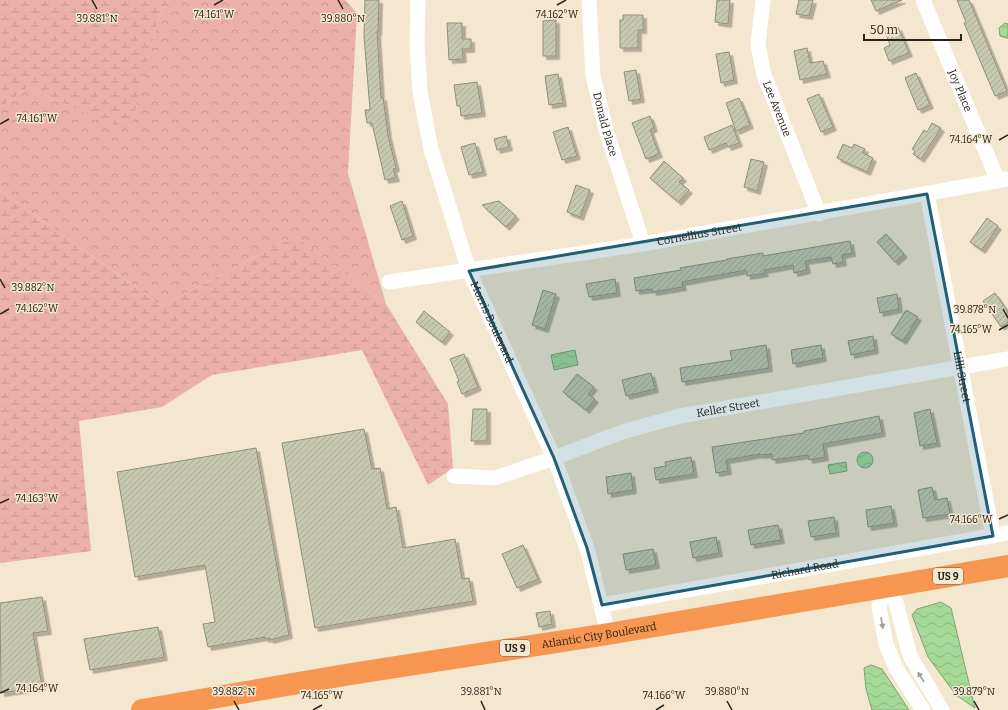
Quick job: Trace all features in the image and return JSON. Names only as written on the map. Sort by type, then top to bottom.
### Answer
[{"type":"highway","name":"Atlantic City Boulevard","points":[[142,710],[351,674],[608,634],[1008,566]]},
{"type":"street","name":"Morris Boulevard","points":[[418,0],[417,45],[419,84],[431,149],[469,271],[554,458],[587,548],[608,634]]},
{"type":"street","name":"Donald Place","points":[[589,0],[593,76],[606,130],[643,244]]},
{"type":"street","name":"Lee Avenue","points":[[763,0],[758,45],[764,75],[819,214]]},
{"type":"street","name":"Joy Place","points":[[923,0],[1003,180]]},
{"type":"street","name":"Cornellius Street","points":[[389,282],[643,244],[819,214],[1003,180]]},
{"type":"street","name":"Lilli Street","points":[[927,194],[993,536]]},
{"type":"street","name":"Keller Street","points":[[454,476],[495,478],[554,458],[622,432],[680,416],[1008,359]]},
{"type":"street","name":"Richard Road","points":[[602,605],[1008,533]]},
{"type":"street","points":[[887,586],[879,607],[886,644],[896,668],[923,710]]},
{"type":"street","points":[[887,586],[896,603],[910,656],[942,710]]},
{"type":"highlighted area","points":[[927,194],[993,536],[602,605],[587,548],[554,458],[469,271]]},
{"type":"green space","points":[[0,0],[170,0],[159,16],[130,131],[27,88],[0,108]]},
{"type":"green space","points":[[170,0],[345,0],[357,13],[348,173],[386,304],[295,236],[162,306],[0,190],[0,108],[27,88],[130,130],[159,16]]},
{"type":"green space","points":[[0,190],[162,306],[295,236],[386,304],[448,404],[453,468],[428,485],[362,350],[212,375],[162,407],[79,421],[91,551],[0,563]]},
{"type":"water","points":[[1005,23],[1008,24],[1008,38],[1000,36],[999,28]]},
{"type":"water","points":[[575,350],[578,365],[554,370],[551,355]]},
{"type":"water","points":[[862,452],[868,452],[873,457],[871,466],[868,468],[862,468],[857,463],[857,457]]},
{"type":"water","points":[[846,462],[847,471],[830,474],[828,465]]},
{"type":"water","points":[[941,602],[951,608],[975,708],[956,695],[928,657],[912,615],[917,609]]},
{"type":"water","points":[[871,665],[882,669],[909,710],[872,710],[866,689],[864,668]]},
{"type":"building","points":[[365,0],[379,0],[377,32],[381,98],[383,97],[388,135],[396,168],[393,169],[396,178],[385,180],[372,123],[367,123],[365,110],[370,110],[364,36]]},
{"type":"building","points":[[717,0],[730,0],[728,24],[715,22]]},
{"type":"building","points":[[799,0],[813,0],[809,16],[796,14]]},
{"type":"building","points":[[871,0],[902,0],[876,11]]},
{"type":"building","points":[[957,0],[969,0],[1007,91],[995,96],[964,23],[966,22]]},
{"type":"building","points":[[623,15],[643,15],[643,30],[638,30],[638,48],[620,48],[620,20],[623,20]]},
{"type":"building","points":[[556,20],[556,56],[543,56],[543,21]]},
{"type":"building","points":[[447,23],[462,23],[462,39],[471,39],[471,49],[462,49],[463,59],[449,60]]},
{"type":"building","points":[[898,27],[909,53],[889,61],[884,48],[890,45],[885,32]]},
{"type":"building","points":[[807,48],[810,63],[823,61],[827,74],[800,80],[794,51]]},
{"type":"building","points":[[729,52],[734,80],[721,83],[716,54]]},
{"type":"building","points":[[636,70],[641,99],[629,101],[624,72]]},
{"type":"building","points":[[916,73],[930,105],[918,110],[905,78]]},
{"type":"building","points":[[558,74],[563,103],[549,105],[545,76]]},
{"type":"building","points":[[477,82],[482,113],[461,116],[460,106],[457,106],[454,85]]},
{"type":"building","points":[[819,94],[833,127],[821,132],[807,99]]},
{"type":"building","points":[[739,98],[750,125],[736,131],[726,103]]},
{"type":"building","points":[[650,116],[654,128],[650,130],[659,154],[646,159],[632,123]]},
{"type":"building","points":[[932,123],[941,128],[921,159],[913,154],[915,151],[912,149],[924,130],[927,132]]},
{"type":"building","points":[[732,125],[739,143],[728,147],[726,143],[709,150],[704,137]]},
{"type":"building","points":[[568,127],[577,156],[562,160],[553,132]]},
{"type":"building","points":[[506,136],[509,147],[497,150],[494,139]]},
{"type":"building","points":[[475,143],[483,172],[469,175],[461,147]]},
{"type":"building","points":[[843,144],[852,148],[854,144],[865,149],[863,153],[873,158],[867,172],[837,158]]},
{"type":"building","points":[[751,159],[764,162],[757,191],[744,187]]},
{"type":"building","points":[[664,161],[683,178],[679,182],[689,190],[678,202],[650,178]]},
{"type":"building","points":[[576,185],[590,190],[580,217],[567,212]]},
{"type":"building","points":[[402,201],[413,236],[402,240],[390,206]]},
{"type":"building","points":[[499,201],[516,216],[506,227],[482,205]]},
{"type":"building","points":[[987,218],[998,226],[982,250],[970,242]]},
{"type":"building","points":[[886,234],[904,254],[895,262],[877,242]]},
{"type":"building","points":[[850,241],[852,253],[842,255],[843,262],[833,264],[831,257],[805,261],[807,270],[794,273],[793,265],[764,270],[765,273],[747,276],[746,270],[682,282],[683,287],[653,292],[652,289],[636,291],[634,278],[681,270],[680,268],[727,259],[763,253],[763,256]]},
{"type":"building","points":[[615,279],[617,293],[589,297],[586,284]]},
{"type":"building","points":[[543,290],[556,294],[545,329],[532,325]]},
{"type":"building","points":[[995,293],[1008,312],[1008,322],[1001,327],[983,301]]},
{"type":"building","points":[[897,294],[899,309],[880,313],[877,298]]},
{"type":"building","points":[[906,310],[918,317],[903,341],[891,334]]},
{"type":"building","points":[[424,311],[450,332],[442,342],[416,322]]},
{"type":"building","points":[[873,336],[875,350],[851,355],[848,341]]},
{"type":"building","points":[[766,345],[769,368],[682,382],[680,368],[732,360],[730,351]]},
{"type":"building","points":[[821,345],[823,358],[793,364],[791,350]]},
{"type":"building","points":[[464,354],[478,387],[462,394],[457,382],[459,381],[450,359]]},
{"type":"building","points":[[651,373],[655,389],[626,396],[622,380]]},
{"type":"building","points":[[577,374],[594,387],[588,394],[595,399],[586,410],[563,392]]},
{"type":"building","points":[[473,409],[487,409],[487,441],[471,441]]},
{"type":"building","points":[[930,409],[937,443],[920,446],[914,413]]},
{"type":"building","points":[[879,416],[882,433],[823,444],[825,457],[809,460],[808,455],[772,460],[772,454],[760,454],[726,460],[728,471],[716,473],[712,447],[804,433],[804,431]]},
{"type":"building","points":[[364,429],[372,469],[380,468],[387,509],[396,507],[403,548],[455,539],[462,579],[469,578],[473,601],[315,628],[282,443]]},
{"type":"building","points":[[256,448],[289,635],[270,640],[270,638],[265,639],[265,637],[208,647],[203,624],[215,622],[205,565],[135,577],[117,472]]},
{"type":"building","points":[[691,457],[694,474],[656,480],[654,468],[666,466],[665,462]]},
{"type":"building","points":[[631,473],[633,490],[608,494],[606,477]]},
{"type":"building","points":[[932,487],[935,500],[947,498],[950,514],[923,518],[918,490]]},
{"type":"building","points":[[891,506],[894,523],[868,527],[866,510]]},
{"type":"building","points":[[834,517],[836,533],[811,537],[808,521]]},
{"type":"building","points":[[778,525],[781,540],[751,545],[748,530]]},
{"type":"building","points":[[716,537],[719,553],[693,558],[690,542]]},
{"type":"building","points":[[523,545],[538,579],[517,588],[502,554]]},
{"type":"building","points":[[653,549],[656,565],[626,570],[623,554]]},
{"type":"building","points":[[42,597],[48,631],[33,633],[42,687],[1,693],[0,603]]},
{"type":"building","points":[[550,611],[552,624],[539,627],[536,613]]},
{"type":"building","points":[[158,627],[164,657],[90,670],[84,639]]}]
